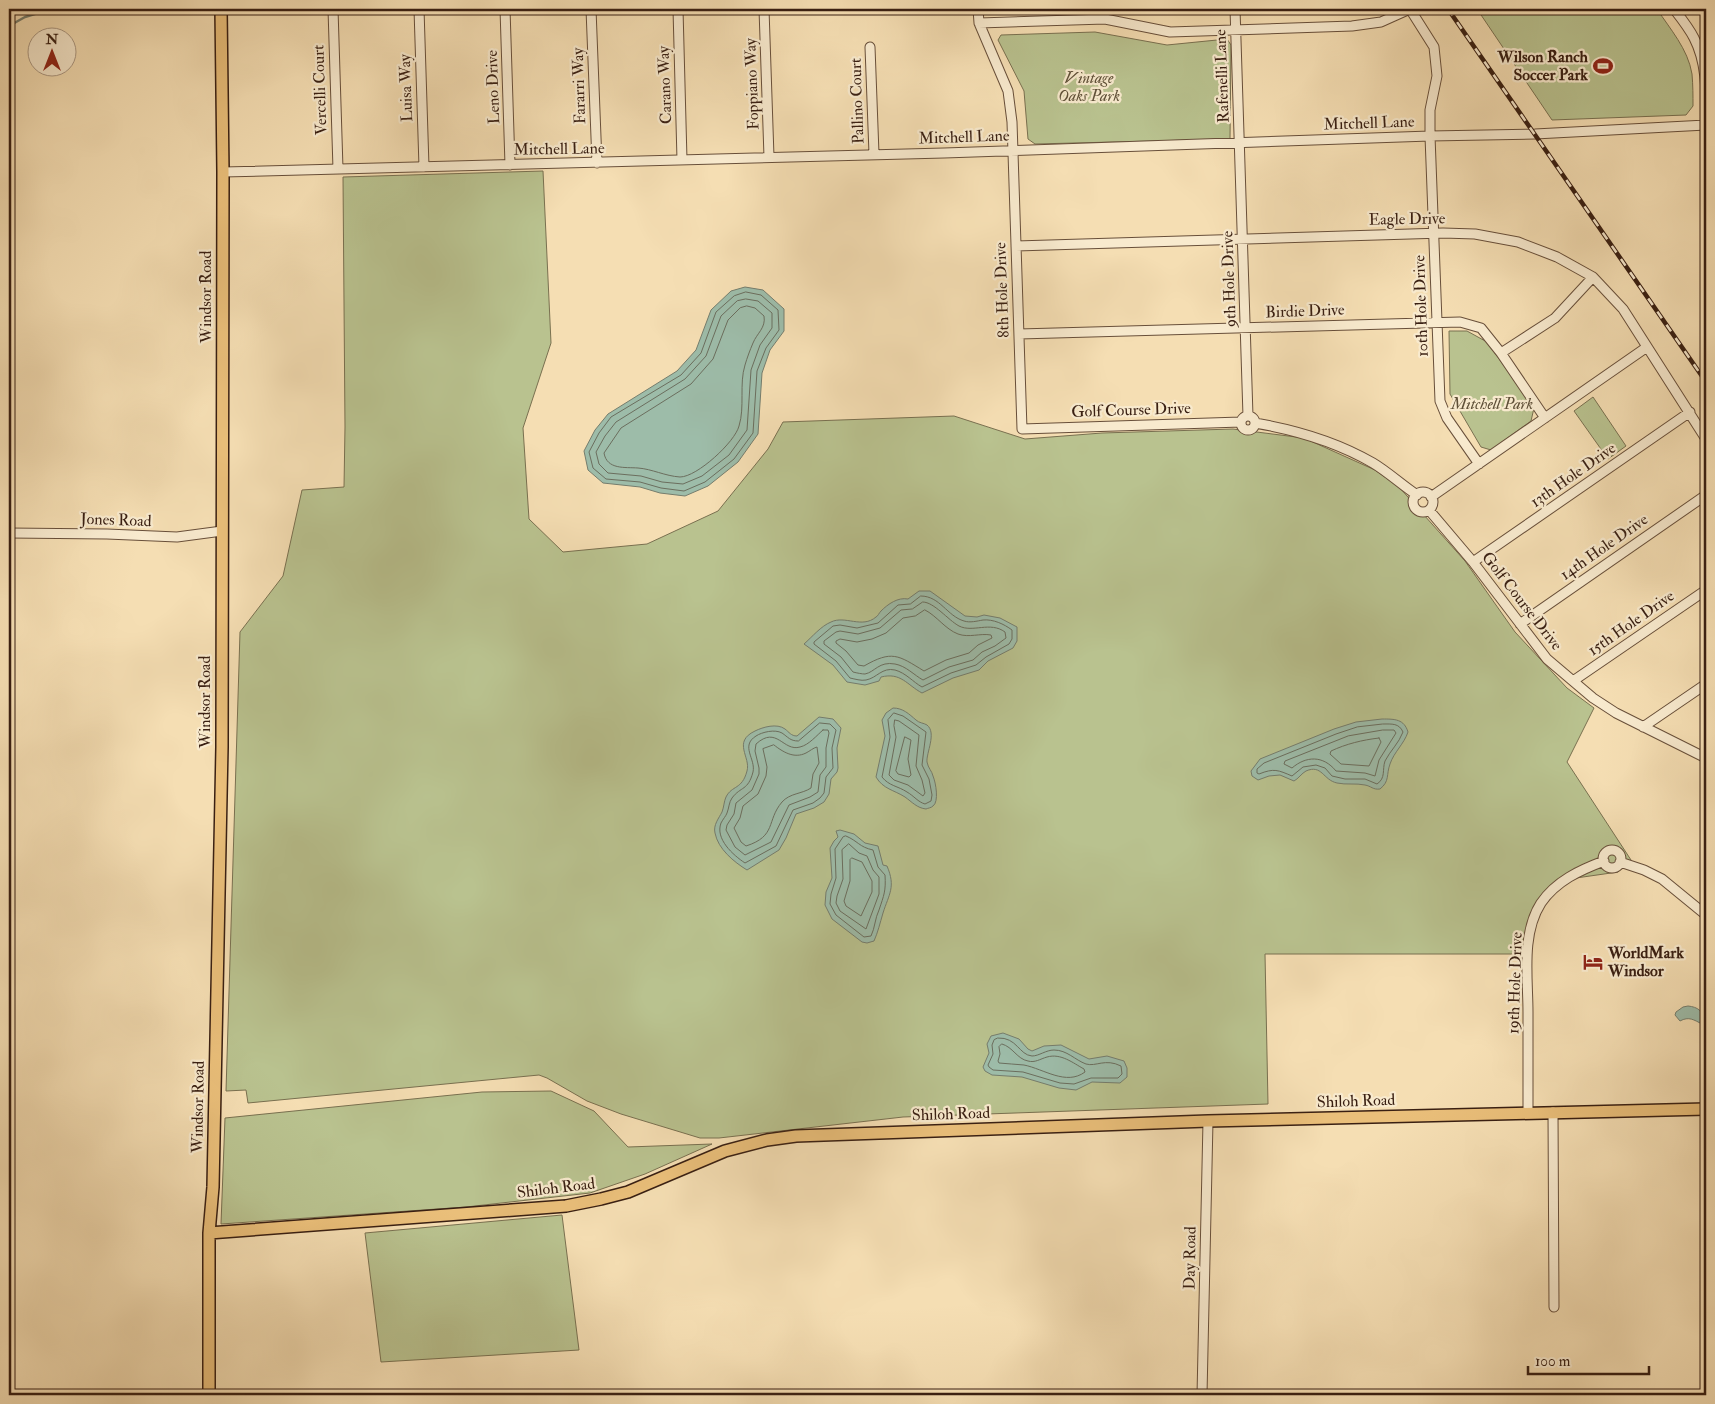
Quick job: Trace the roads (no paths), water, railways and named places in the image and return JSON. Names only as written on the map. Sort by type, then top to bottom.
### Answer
[{"type":"main road","name":"Windsor Road","points":[[209,1395],[209,1233],[213,1187],[222,747],[221,9]]},
{"type":"main road","name":"Shiloh Road","points":[[209,1233],[566,1206],[600,1200],[628,1192],[725,1151],[767,1140],[796,1136],[1208,1121],[1706,1109]]},
{"type":"street","name":"Vercelli Court","points":[[333,9],[338,169]]},
{"type":"street","name":"Luisa Way","points":[[419,9],[424,167]]},
{"type":"street","name":"Leno Drive","points":[[506,9],[510,165]]},
{"type":"street","name":"Fararri Way","points":[[592,9],[596,163]]},
{"type":"street","name":"Carano Way","points":[[678,9],[682,160]]},
{"type":"street","name":"Foppiano Way","points":[[764,9],[769,158]]},
{"type":"street","name":"8th Hole Drive","points":[[978,9],[979,23],[1008,91],[1012,122],[1022,429]]},
{"type":"street","name":"Rafenelli Lane","points":[[1235,9],[1239,142]]},
{"type":"street","points":[[979,23],[1105,19],[1170,32],[1352,26],[1381,22],[1410,9]]},
{"type":"street","name":"10th Hole Drive","points":[[1410,9],[1434,47],[1437,76],[1430,110],[1430,136],[1440,401],[1447,418],[1479,464]]},
{"type":"street","points":[[1674,9],[1695,39],[1704,68],[1706,125]]},
{"type":"street","name":"Pallino Court","points":[[870,47],[874,154]]},
{"type":"street","name":"Mitchell Lane","points":[[222,172],[944,153],[1534,134],[1706,125]]},
{"type":"street","name":"9th Hole Drive","points":[[1239,142],[1245,328],[1245,419]]},
{"type":"street","name":"Eagle Drive","points":[[1016,246],[1434,233],[1476,234],[1518,242],[1557,257],[1593,277],[1623,309],[1706,438]]},
{"type":"street","points":[[1500,353],[1554,318],[1593,277]]},
{"type":"street","name":"Birdie Drive","points":[[1018,334],[1460,322],[1481,328],[1545,418]]},
{"type":"street","points":[[1431,497],[1647,347]]},
{"type":"street","name":"13th Hole Drive","points":[[1473,562],[1690,412]]},
{"type":"street","points":[[1245,419],[1254,419],[1255,423],[1294,431],[1332,443],[1373,463],[1417,495]]},
{"type":"street","name":"Golf Course Drive","points":[[1022,429],[1245,419]]},
{"type":"street","points":[[1425,493],[1431,497],[1432,505],[1429,510],[1423,512],[1415,508],[1413,502],[1417,495],[1425,493]]},
{"type":"street","name":"14th Hole Drive","points":[[1520,624],[1706,495]]},
{"type":"street","name":"Golf Course Drive","points":[[1429,510],[1473,562],[1547,659],[1593,698],[1616,713],[1706,758]]},
{"type":"street","name":"Jones Road","points":[[9,533],[177,537],[222,531]]},
{"type":"street","name":"15th Hole Drive","points":[[1573,681],[1706,590]]},
{"type":"street","points":[[1643,727],[1706,684]]},
{"type":"street","name":"19th Hole Drive","points":[[1611,850],[1619,854],[1620,862],[1612,868],[1607,866],[1604,861],[1606,853],[1611,850]]},
{"type":"street","name":"19th Hole Drive","points":[[1528,1112],[1528,948],[1535,914],[1542,902],[1574,872],[1604,861]]},
{"type":"street","name":"19th Hole Drive","points":[[1620,862],[1644,870],[1662,879],[1706,915]]},
{"type":"street","points":[[1553,1112],[1554,1307]]},
{"type":"street","name":"Day Road","points":[[1202,1395],[1208,1121]]},
{"type":"water","points":[[745,287],[763,290],[784,309],[784,331],[770,350],[762,373],[758,434],[738,462],[708,486],[685,496],[660,493],[640,487],[603,483],[588,470],[584,451],[595,430],[608,414],[677,371],[696,350],[711,310],[731,291]]},
{"type":"water","points":[[919,591],[930,591],[965,616],[977,617],[984,615],[1000,618],[1017,627],[1017,641],[1013,648],[988,661],[979,670],[953,678],[922,693],[894,676],[881,677],[879,681],[865,685],[847,682],[833,665],[804,644],[820,629],[831,622],[836,620],[865,622],[871,620],[877,617],[890,604],[897,600],[908,599]]},
{"type":"water","points":[[893,708],[906,712],[917,721],[927,725],[930,729],[931,738],[927,762],[934,779],[936,801],[930,808],[926,809],[917,806],[905,797],[885,787],[876,777],[885,736],[882,720],[886,713]]},
{"type":"water","points":[[819,717],[833,719],[841,728],[837,748],[838,768],[831,779],[829,794],[824,802],[814,808],[796,814],[779,850],[747,870],[723,850],[715,830],[728,793],[740,784],[747,771],[748,766],[743,745],[745,740],[748,735],[755,731],[774,726],[782,727],[792,735],[797,736]]},
{"type":"water","points":[[1382,719],[1401,722],[1408,732],[1392,760],[1387,780],[1380,789],[1362,784],[1337,783],[1328,779],[1319,771],[1311,769],[1294,781],[1280,775],[1258,780],[1252,776],[1251,771],[1260,759],[1334,729],[1356,722]]},
{"type":"water","points":[[840,830],[854,834],[865,843],[878,846],[883,865],[887,866],[890,873],[891,890],[878,931],[874,941],[867,943],[862,942],[832,919],[825,905],[826,892],[832,878],[830,848],[838,837],[836,831]]},
{"type":"water","points":[[1683,1007],[1695,1007],[1701,1012],[1705,1021],[1702,1024],[1689,1019],[1680,1021],[1675,1015]]},
{"type":"water","points":[[1003,1033],[1019,1039],[1032,1051],[1044,1046],[1061,1045],[1089,1059],[1107,1056],[1124,1061],[1127,1068],[1127,1077],[1120,1083],[1092,1082],[1076,1090],[1059,1088],[1022,1077],[992,1075],[985,1071],[983,1067],[989,1053],[987,1044],[991,1036]]},
{"type":"waterway","points":[[9,26],[25,17],[51,9]]},
{"type":"railway","points":[[1448,9],[1706,382]]},
{"type":"place","name":"Wilson Ranch Soccer Park","points":[[1603,66]]},
{"type":"place","name":"WorldMark Windsor","points":[[1593,962]]},
{"type":"park label","name":"Vintage Oaks Park","points":[[1089,87]]},
{"type":"park label","name":"Mitchell Park","points":[[1492,404]]}]
